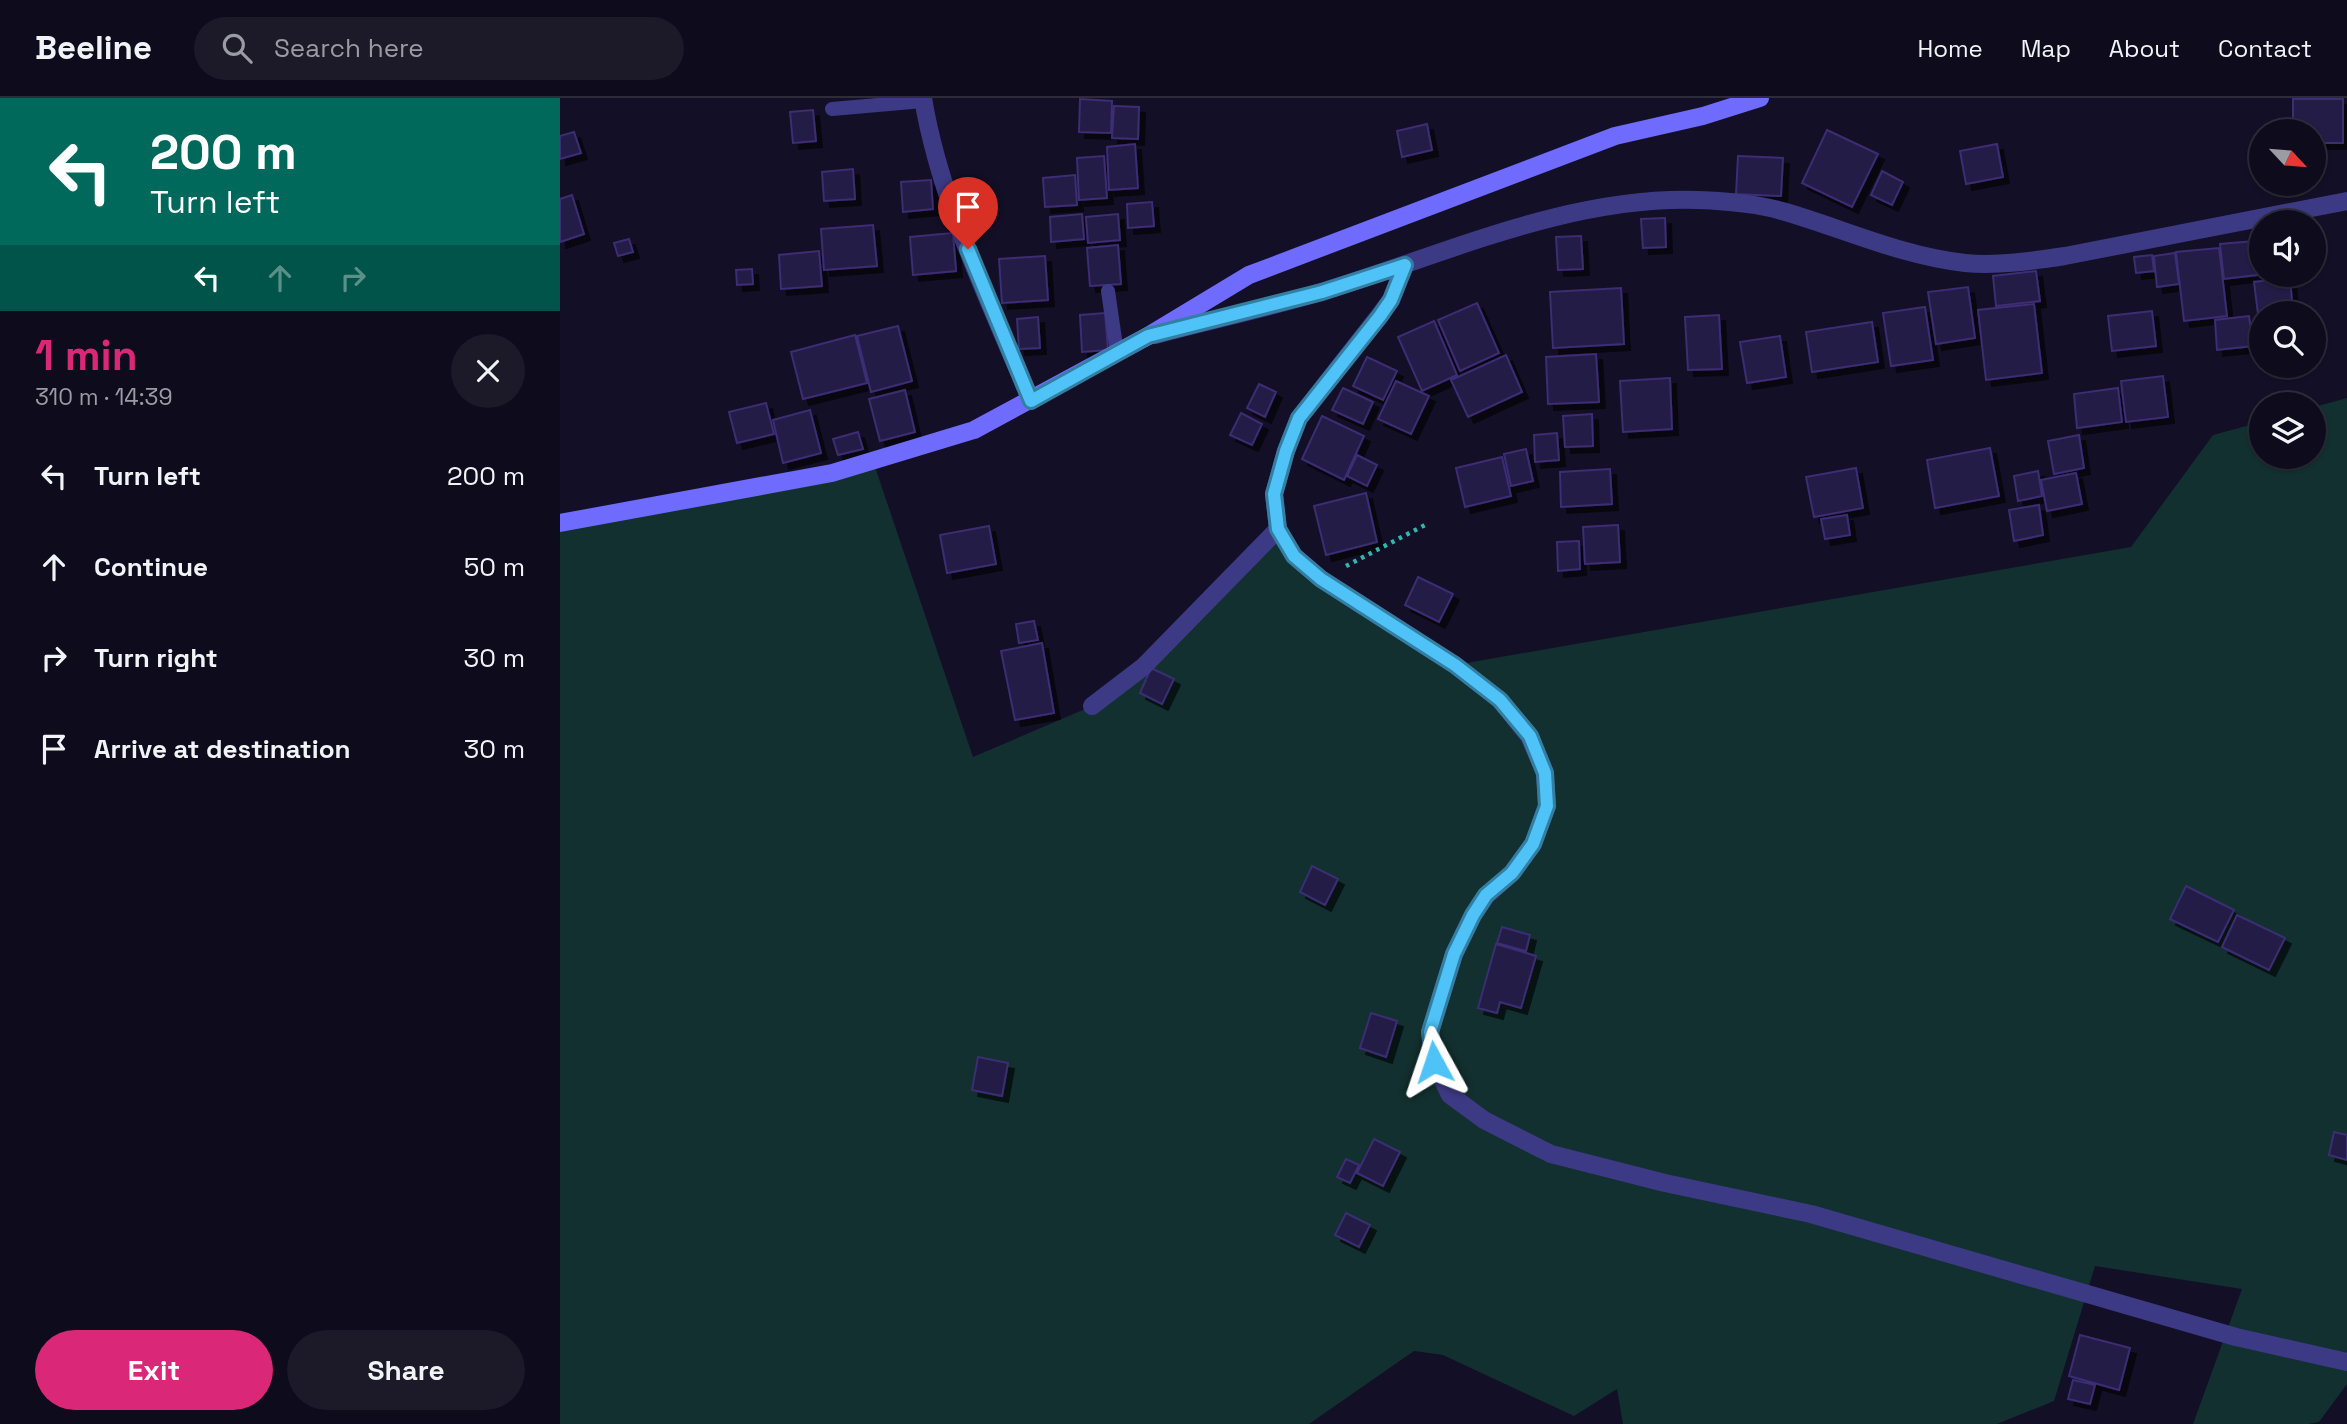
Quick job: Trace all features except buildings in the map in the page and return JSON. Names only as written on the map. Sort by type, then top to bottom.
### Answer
[{"type":"main road","points":[[560,523],[832,473],[974,430],[1148,336],[1249,275],[1615,136],[1703,116],[1760,98]]},
{"type":"street","points":[[923,99],[939,166],[968,249],[1031,401]]},
{"type":"street","points":[[1148,336],[1322,292],[1526,226],[1617,204],[1697,200],[1746,204],[1779,210],[1916,254],[1965,263],[1991,264],[2065,256],[2347,201]]},
{"type":"street","points":[[1405,265],[1391,300],[1380,316],[1299,418],[1274,494],[1278,529],[1294,556],[1321,579],[1455,665],[1500,700],[1530,736],[1545,773],[1547,806],[1533,844],[1512,873],[1486,895],[1473,915],[1454,954],[1430,1032],[1434,1062],[1450,1095],[1484,1121],[1551,1154],[1665,1183],[1811,1214],[2236,1337],[2347,1362]]},
{"type":"street","points":[[1092,706],[1143,667],[1278,529]]},
{"type":"lane","points":[[832,109],[923,99]]},
{"type":"lane","points":[[1108,291],[1117,353]]},
{"type":"path","points":[[1321,579],[1427,524]]},
{"type":"green space","points":[[2347,398],[2347,1384],[2319,1422],[2193,1424],[2242,1289],[2095,1266],[2054,1401],[1997,1424],[1623,1424],[1617,1389],[1574,1416],[1443,1355],[1414,1351],[1309,1424],[560,1424],[560,518],[873,461],[973,757],[1092,706],[1278,529],[1294,556],[1455,665],[2131,547],[2213,435],[2249,425],[2249,469],[2326,469],[2326,404]]},
{"type":"route","points":[[968,249],[1031,401],[1148,336],[1322,292],[1405,265],[1391,300],[1380,316],[1299,418],[1274,494],[1278,529],[1294,556],[1321,579],[1455,665],[1500,700],[1530,736],[1545,773],[1547,806],[1533,844],[1512,873],[1486,895],[1454,954],[1430,1032],[1434,1062]]}]
